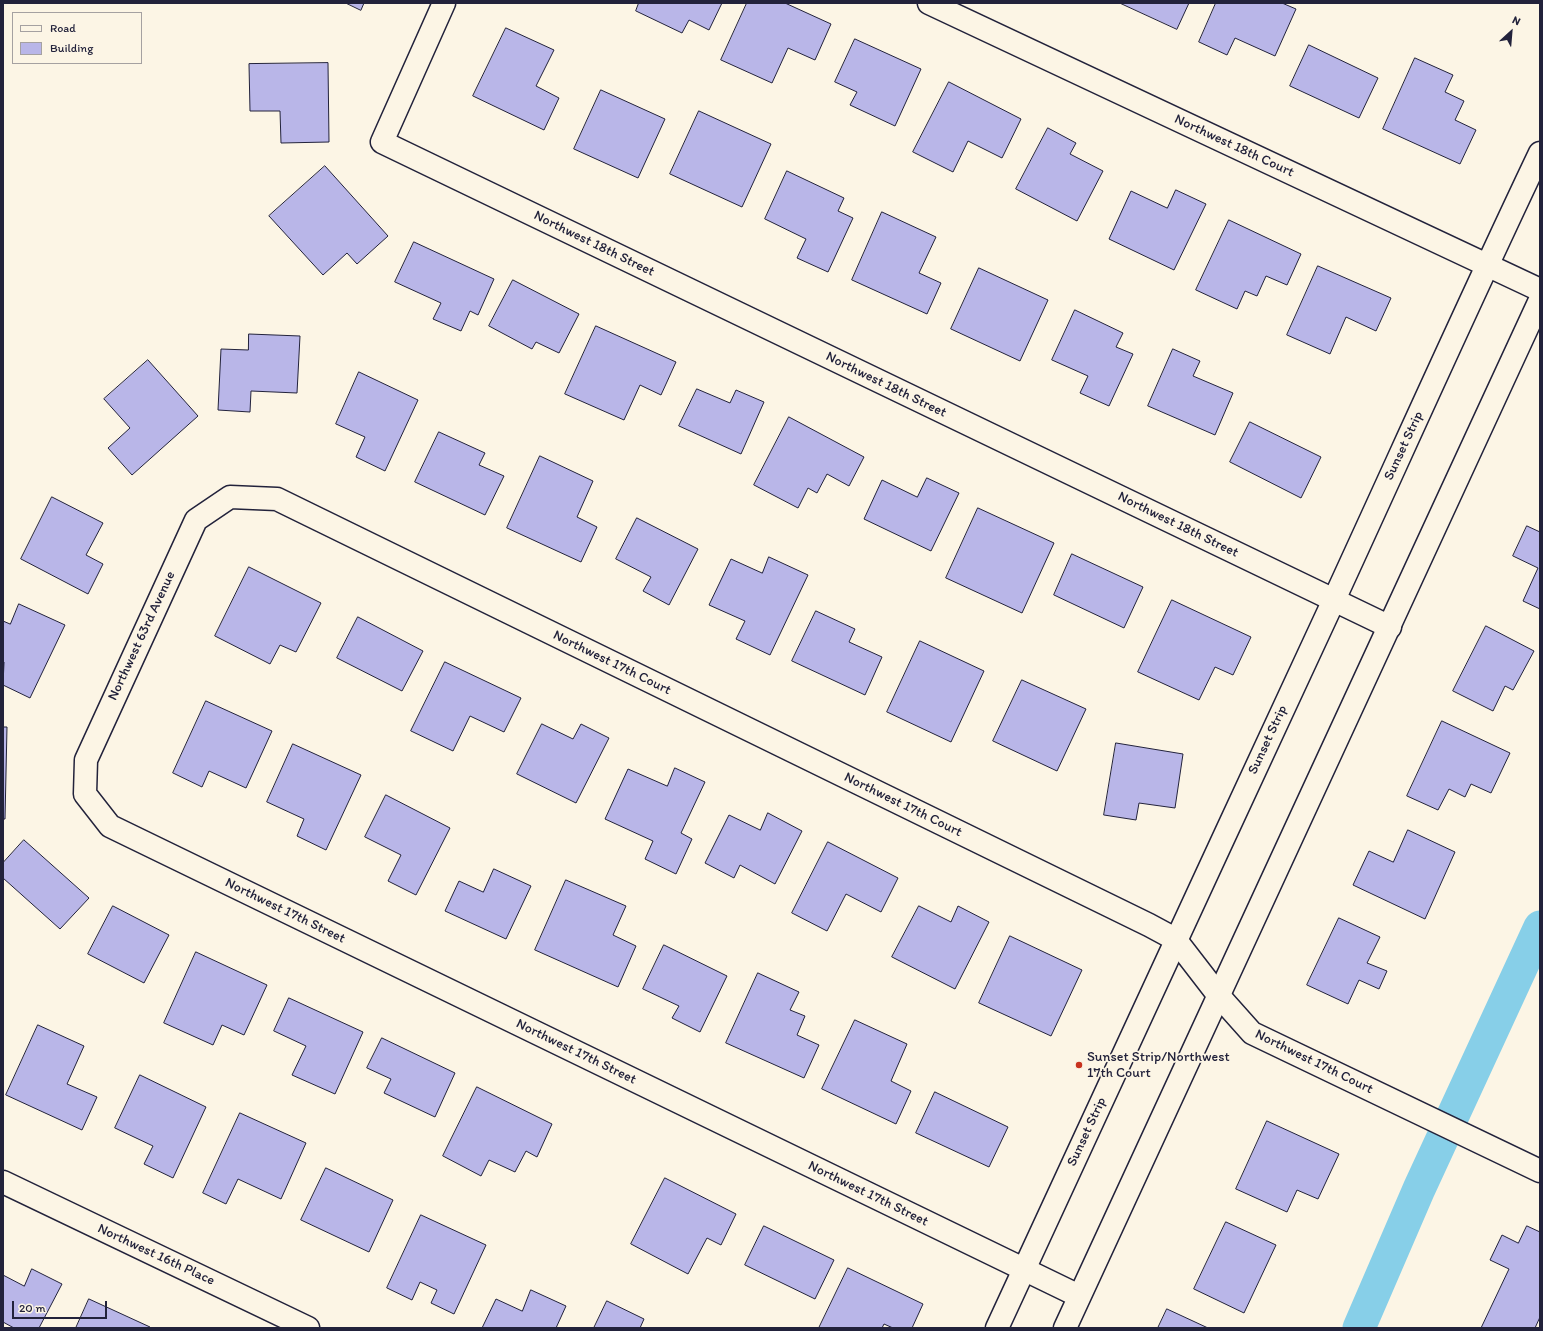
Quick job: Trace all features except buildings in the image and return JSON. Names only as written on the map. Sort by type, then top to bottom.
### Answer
[{"type":"street","name":"Northwest 18th Street","points":[[444,3],[382,142],[1390,627]]},
{"type":"street","name":"Northwest 18th Court","points":[[929,3],[1540,290]]},
{"type":"street","name":"Sunset Strip","points":[[997,1328],[1540,153]]},
{"type":"street","points":[[1065,1328],[1540,300]]},
{"type":"street","name":"Northwest 63rd Avenue","points":[[85,794],[86,760],[196,520],[230,497]]},
{"type":"street","name":"Northwest 17th Court","points":[[230,497],[277,500],[1142,921],[1175,940],[1219,996],[1252,1033],[1540,1171]]},
{"type":"street","name":"Northwest 17th Street","points":[[85,794],[110,826],[1079,1296]]},
{"type":"street","name":"Northwest 16th Place","points":[[3,1182],[308,1328]]},
{"type":"waterway","points":[[1359,1328],[1419,1189],[1540,927]]},
{"type":"place","name":"Sunset Strip/Northwest 17th Court","points":[[1079,1065]]}]
